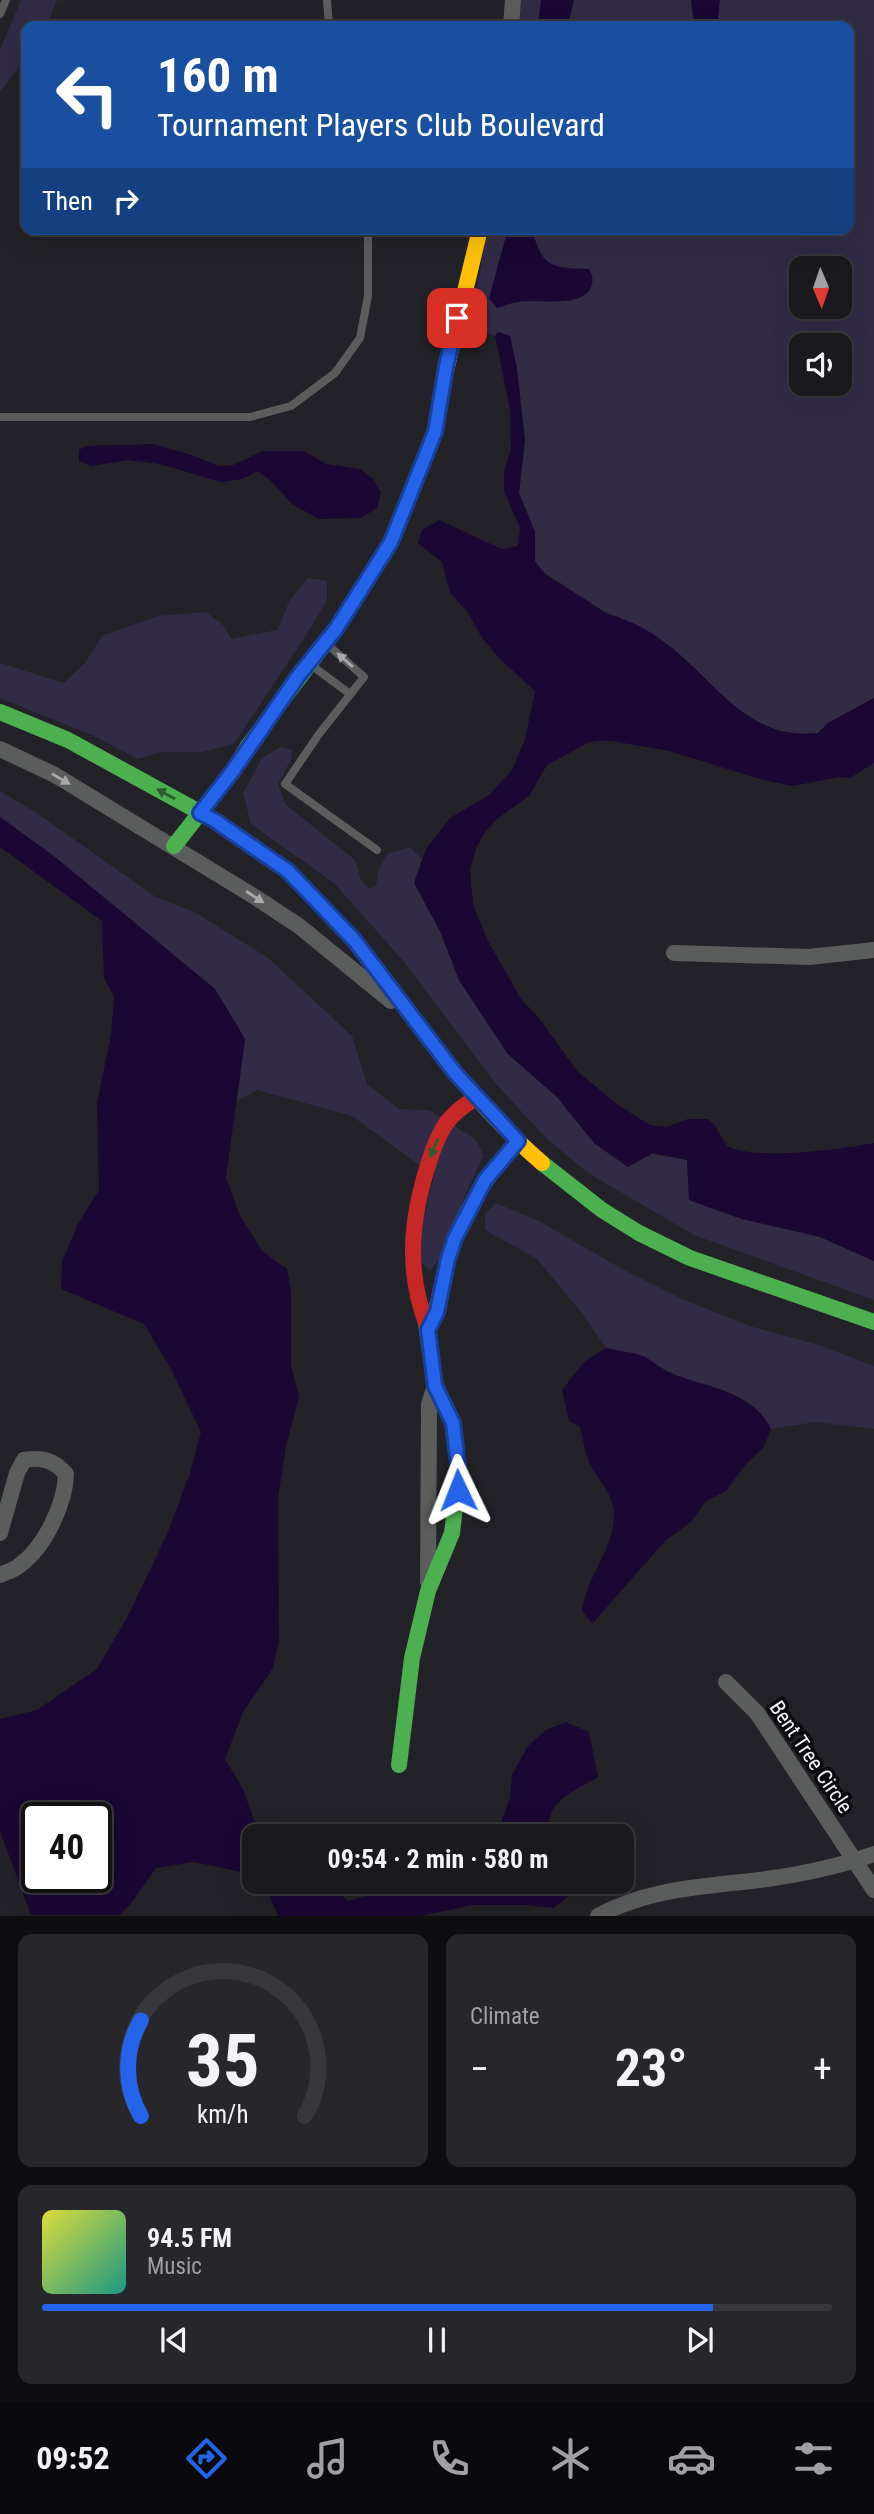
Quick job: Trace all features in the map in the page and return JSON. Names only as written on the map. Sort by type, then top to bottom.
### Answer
[{"type":"street","points":[[511,21],[513,0]]},
{"type":"street","points":[[174,846],[232,772],[248,746],[361,592],[391,542],[435,432],[446,367],[479,235]]},
{"type":"street","points":[[0,712],[68,740],[214,820],[288,871],[355,941],[477,1097],[518,1141],[564,1182],[639,1233],[690,1258],[729,1274],[874,1322]]},
{"type":"street","points":[[0,749],[55,775],[174,846],[299,926],[413,1018]]},
{"type":"street","points":[[674,953],[809,957],[874,950]]},
{"type":"street","points":[[399,1765],[412,1658],[428,1591],[452,1533],[459,1474],[453,1423],[435,1386],[428,1330],[416,1296],[412,1252],[415,1215],[434,1147],[444,1126],[459,1109],[477,1097]]},
{"type":"street","points":[[428,1330],[437,1312],[455,1238],[485,1180],[518,1141]]},
{"type":"street","points":[[428,1591],[429,1404],[435,1386]]},
{"type":"street","points":[[0,1533],[17,1473],[24,1460],[38,1458],[59,1466],[66,1474],[65,1493],[54,1521],[20,1566],[0,1575]]},
{"type":"street","name":"Bent Tree Circle","points":[[726,1682],[757,1713],[874,1890]]},
{"type":"street","points":[[598,1916],[628,1901],[653,1893],[801,1873],[874,1854]]},
{"type":"lane","points":[[0,14],[6,0]]},
{"type":"lane","points":[[327,0],[329,21]]},
{"type":"lane","points":[[0,417],[250,416],[292,406],[335,373],[360,338],[368,296],[368,235]]},
{"type":"lane","points":[[325,642],[364,677],[285,784],[377,850]]},
{"type":"lane","points":[[309,663],[350,694]]},
{"type":"shaded area","points":[[21,0],[57,0],[49,21],[21,21],[21,64],[0,92],[0,50]]},
{"type":"shaded area","points":[[513,0],[874,0],[874,698],[828,723],[818,733],[791,733],[768,727],[748,717],[730,703],[660,639],[634,624],[606,613],[541,570],[535,561],[532,525],[519,493],[525,440],[510,336],[498,332],[495,336],[471,325],[486,235],[854,235],[854,21],[511,21]]},
{"type":"shaded area","points":[[541,0],[574,0],[569,21],[539,21]]},
{"type":"shaded area","points":[[691,0],[720,0],[718,21],[693,21]]},
{"type":"shaded area","points":[[506,235],[534,235],[540,252],[550,263],[566,268],[589,269],[592,274],[592,284],[588,292],[572,300],[518,302],[497,308],[489,298]]},
{"type":"shaded area","points":[[498,332],[510,336],[517,368],[525,440],[519,493],[535,532],[535,561],[545,574],[606,613],[654,635],[679,654],[731,703],[770,727],[792,733],[818,733],[828,723],[874,698],[874,763],[850,778],[840,777],[792,786],[669,751],[612,741],[588,743],[547,765],[529,796],[497,819],[486,831],[477,846],[470,869],[473,905],[488,941],[521,999],[539,1018],[577,1071],[618,1105],[650,1125],[667,1127],[688,1119],[707,1119],[714,1124],[727,1146],[757,1153],[799,1152],[874,1143],[874,1261],[820,1237],[742,1219],[689,1200],[687,1160],[653,1153],[628,1167],[595,1144],[557,1097],[507,1053],[459,980],[440,931],[414,883],[426,849],[450,818],[488,796],[512,770],[525,740],[535,691],[500,659],[482,638],[467,611],[450,593],[442,562],[418,543],[422,530],[439,520],[502,549],[518,546],[520,528],[504,491],[504,470],[511,449],[510,409],[495,336]]},
{"type":"shaded area","points":[[153,444],[219,466],[233,465],[263,451],[304,451],[326,464],[360,469],[373,479],[381,493],[377,508],[361,518],[319,519],[292,504],[258,471],[242,479],[221,482],[160,464],[128,460],[91,466],[79,461],[79,450],[86,446]]},
{"type":"shaded area","points":[[308,578],[327,581],[327,600],[234,744],[202,752],[161,752],[138,759],[92,735],[0,698],[0,663],[64,683],[85,663],[102,636],[158,616],[206,612],[224,626],[231,639],[277,630],[290,600]]},
{"type":"shaded area","points":[[281,747],[292,750],[291,760],[278,784],[286,805],[355,860],[361,880],[369,889],[376,886],[379,869],[387,854],[410,847],[422,859],[414,883],[440,931],[459,980],[507,1053],[557,1097],[595,1144],[687,1160],[689,1200],[742,1219],[820,1237],[874,1261],[874,1300],[694,1235],[588,1173],[546,1138],[497,1085],[404,962],[334,883],[251,824],[243,793],[262,758]]},
{"type":"shaded area","points":[[0,791],[35,812],[156,897],[196,913],[267,957],[352,1036],[367,1084],[399,1109],[429,1110],[475,1139],[484,1155],[441,1256],[430,1271],[420,1261],[421,1228],[434,1176],[352,1116],[257,1090],[237,1101],[245,1039],[215,989],[55,857],[0,817]]},
{"type":"shaded area","points":[[0,817],[55,857],[215,989],[245,1039],[226,1177],[239,1214],[262,1251],[287,1269],[291,1291],[291,1365],[299,1397],[286,1446],[278,1498],[279,1639],[273,1668],[243,1712],[225,1759],[243,1789],[254,1820],[260,1824],[242,1824],[242,1872],[194,1862],[156,1868],[120,1915],[31,1915],[23,1893],[112,1893],[112,1802],[21,1802],[21,1888],[0,1831],[0,1719],[37,1710],[97,1669],[128,1616],[168,1532],[190,1473],[201,1432],[170,1367],[144,1324],[61,1289],[62,1262],[78,1224],[99,1190],[97,1103],[111,1035],[114,997],[104,978],[102,921],[0,847]]},
{"type":"shaded area","points":[[496,1203],[539,1221],[622,1269],[682,1299],[753,1327],[816,1344],[874,1366],[874,1429],[815,1422],[771,1429],[763,1416],[740,1398],[671,1373],[643,1356],[606,1348],[582,1313],[537,1259],[485,1230],[485,1214]]},
{"type":"shaded area","points":[[606,1348],[643,1356],[671,1373],[740,1398],[763,1416],[771,1429],[763,1448],[745,1465],[727,1490],[705,1502],[692,1521],[665,1541],[592,1624],[582,1611],[589,1586],[610,1538],[614,1513],[608,1493],[588,1460],[580,1427],[569,1421],[562,1390],[584,1362]]},
{"type":"shaded area","points":[[566,1722],[589,1732],[598,1777],[562,1799],[555,1806],[549,1824],[500,1824],[510,1798],[512,1775],[528,1746],[546,1730]]},
{"type":"shaded area","points":[[269,1894],[341,1894],[348,1901],[370,1894],[570,1895],[553,1908],[473,1905],[420,1916],[278,1916]]},
{"type":"traffic: fast","points":[[174,846],[232,772],[248,746],[336,629],[391,542],[435,432],[443,383]]},
{"type":"traffic: fast","points":[[0,712],[68,740],[214,820],[288,871],[357,943]]},
{"type":"traffic: fast","points":[[542,1163],[602,1210],[639,1233],[690,1258],[874,1322]]},
{"type":"traffic: fast","points":[[399,1765],[412,1658],[428,1591],[452,1533],[459,1474],[453,1423],[435,1386],[426,1323]]},
{"type":"traffic: slow","points":[[443,383],[479,235]]},
{"type":"traffic: slow","points":[[357,943],[467,1086],[515,1139],[542,1163]]},
{"type":"traffic: jam","points":[[426,1323],[415,1283],[413,1264],[415,1224],[422,1185],[442,1130],[455,1113],[477,1097]]},
{"type":"route","points":[[457,318],[435,432],[391,542],[336,629],[299,675],[232,772],[200,813],[288,871],[355,941],[455,1073],[518,1141],[485,1180],[455,1238],[437,1312],[428,1330],[435,1386],[453,1423],[459,1474],[458,1490]]}]
